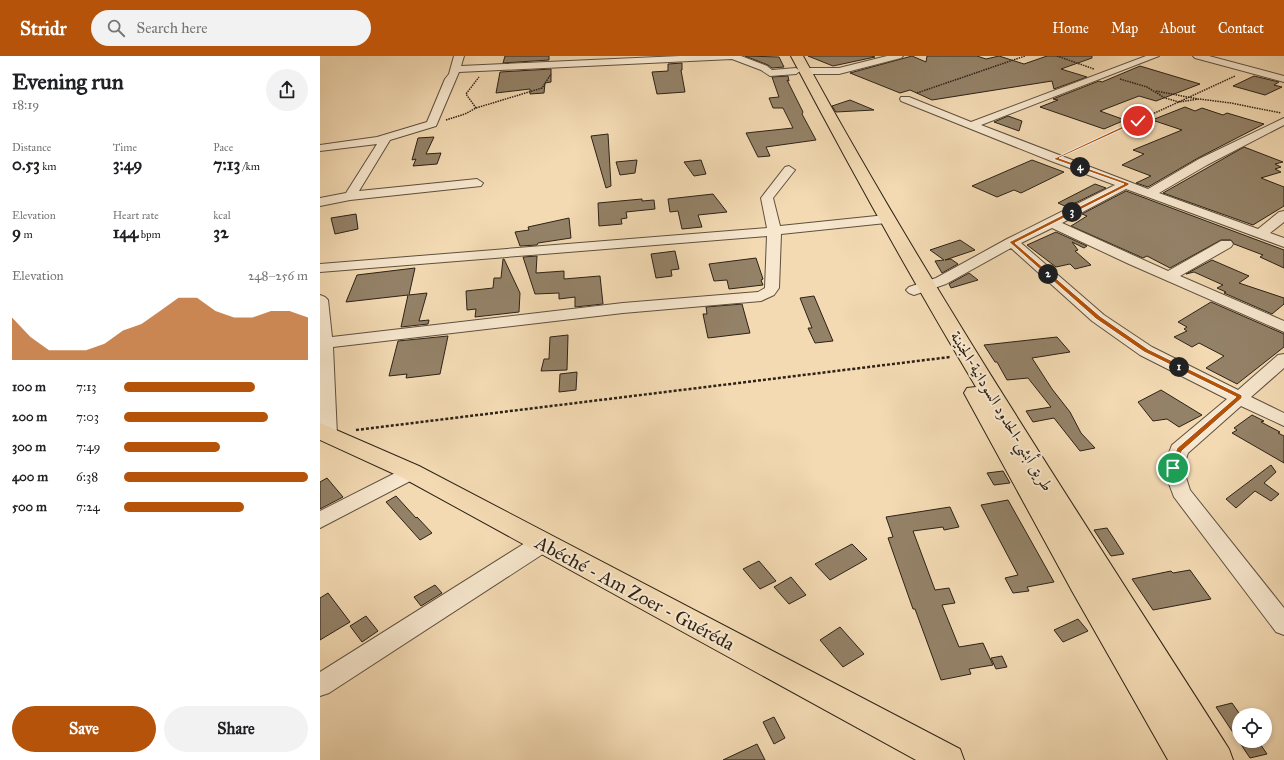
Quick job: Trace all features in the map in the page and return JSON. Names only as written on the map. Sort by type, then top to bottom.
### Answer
[{"type":"main road","name":"طريق أبشي-الحدود السودانية-الجنينة","points":[[797,64],[880,219],[1094,581],[1217,760]]},
{"type":"main road","points":[[920,288],[953,357],[1094,581],[1186,760]]},
{"type":"main road","name":"Abéché - Am Zoer - Guéréda","points":[[324,433],[411,472],[541,544],[948,760]]},
{"type":"street","points":[[320,148],[342,147],[414,131],[432,124],[460,56]]},
{"type":"street","points":[[455,69],[556,66],[607,60],[734,56],[764,68],[770,73],[797,64],[839,72],[898,56]]},
{"type":"street","points":[[972,125],[1154,56]]},
{"type":"street","points":[[1204,57],[1284,79]]},
{"type":"street","points":[[910,97],[972,125],[1055,159],[1150,192],[1284,243]]},
{"type":"street","points":[[1150,192],[1203,162],[1284,121]]},
{"type":"street","points":[[350,196],[387,136]]},
{"type":"street","points":[[325,343],[623,308],[761,296],[770,292],[772,288],[774,231],[767,198],[789,170]]},
{"type":"street","points":[[320,202],[350,196],[477,183]]},
{"type":"street","points":[[920,288],[941,281],[1012,242],[1127,184]]},
{"type":"street","points":[[1260,234],[1284,215]]},
{"type":"street","points":[[320,268],[774,231],[880,219]]},
{"type":"street","points":[[1052,223],[1284,327]]},
{"type":"street","points":[[1012,242],[1098,318],[1146,351],[1284,420]]},
{"type":"street","points":[[1169,276],[1226,244]]},
{"type":"street","points":[[320,300],[325,343],[324,433]]},
{"type":"street","points":[[1284,359],[1179,450],[1173,468],[1181,492],[1284,625]]},
{"type":"street","points":[[320,520],[411,472]]},
{"type":"street","points":[[320,685],[541,544]]},
{"type":"path","points":[[910,97],[1025,56]]},
{"type":"path","points":[[1057,56],[1095,70],[1113,72],[1112,75],[1147,86],[1165,98],[1179,102],[1199,99]]},
{"type":"path","points":[[432,124],[465,114],[476,108],[542,88],[556,66]]},
{"type":"path","points":[[476,108],[466,94],[485,69]]},
{"type":"path","points":[[1055,159],[1249,70]]},
{"type":"path","points":[[1155,92],[1190,96],[1199,99],[1231,103],[1284,113]]},
{"type":"path","points":[[324,433],[953,357]]},
{"type":"building","points":[[505,56],[549,56],[549,60],[503,63]]},
{"type":"building","points":[[745,56],[779,57],[784,67],[772,68]]},
{"type":"building","points":[[808,56],[871,56],[875,57],[833,66]]},
{"type":"building","points":[[912,56],[926,62],[927,56],[977,56],[986,59],[999,56],[1024,64],[1047,56],[1092,56],[1092,58],[1061,69],[1087,77],[1054,89],[1052,81],[932,100],[910,90],[900,93],[850,73]]},
{"type":"building","points":[[682,63],[681,70],[685,92],[657,94],[652,72],[668,71],[668,64]]},
{"type":"building","points":[[1140,66],[1200,84],[1156,101],[1139,96],[1100,111],[1125,120],[1104,129],[1040,107],[1058,100],[1053,99],[1099,81],[1102,82]]},
{"type":"building","points":[[551,69],[551,82],[545,83],[544,93],[530,94],[530,89],[496,93],[500,72]]},
{"type":"building","points":[[788,76],[789,81],[787,80],[803,112],[802,114],[816,140],[766,147],[770,156],[758,157],[746,133],[793,128],[783,108],[773,108],[769,98],[779,97],[772,77]]},
{"type":"building","points":[[1254,76],[1279,82],[1274,85],[1282,87],[1265,95],[1233,86]]},
{"type":"building","points":[[850,100],[874,110],[836,112],[832,106]]},
{"type":"building","points":[[1185,107],[1195,111],[1202,108],[1223,115],[1227,113],[1264,124],[1198,158],[1148,187],[1136,183],[1151,176],[1122,165],[1144,154],[1133,150],[1182,130],[1152,120]]},
{"type":"building","points":[[1008,116],[1022,121],[1019,131],[994,122]]},
{"type":"building","points":[[608,134],[611,186],[606,188],[591,136]]},
{"type":"building","points":[[434,137],[426,154],[441,153],[437,164],[413,166],[416,159],[412,160],[418,138]]},
{"type":"building","points":[[1244,147],[1283,162],[1275,164],[1281,167],[1275,169],[1281,172],[1261,178],[1284,187],[1284,206],[1253,225],[1163,193]]},
{"type":"building","points":[[637,160],[635,173],[620,175],[616,162]]},
{"type":"building","points":[[701,160],[706,174],[694,176],[684,162]]},
{"type":"building","points":[[1032,160],[1064,172],[1021,193],[1014,190],[997,197],[972,186]]},
{"type":"building","points":[[1095,184],[1106,188],[1067,207],[1058,203]]},
{"type":"building","points":[[1126,191],[1284,250],[1284,268],[1260,257],[1263,255],[1234,244],[1231,240],[1221,240],[1170,268],[1147,256],[1143,258],[1071,226],[1087,216],[1082,214]]},
{"type":"building","points":[[713,194],[727,212],[698,215],[702,227],[682,229],[678,211],[670,212],[668,199]]},
{"type":"building","points":[[642,199],[642,201],[654,200],[655,209],[626,212],[627,218],[621,219],[622,224],[599,226],[598,203]]},
{"type":"building","points":[[356,214],[358,229],[335,234],[331,218]]},
{"type":"building","points":[[569,218],[571,238],[538,243],[537,245],[520,246],[515,232],[529,230],[528,227]]},
{"type":"building","points":[[1056,232],[1087,246],[1084,248],[1072,242],[1078,250],[1075,251],[1091,265],[1075,269],[1070,264],[1056,267],[1027,245]]},
{"type":"building","points":[[960,240],[975,250],[945,260],[951,259],[958,264],[942,273],[935,261],[944,260],[930,250]]},
{"type":"building","points":[[675,251],[679,269],[671,270],[672,276],[656,278],[651,254]]},
{"type":"building","points":[[537,256],[536,273],[564,271],[564,279],[600,276],[603,304],[575,307],[575,297],[559,299],[559,293],[535,294],[523,257]]},
{"type":"building","points":[[756,258],[763,279],[761,280],[763,285],[729,289],[727,280],[714,281],[709,264]]},
{"type":"building","points":[[503,259],[520,293],[519,312],[475,317],[476,309],[467,310],[466,291],[493,288],[494,278],[501,278]]},
{"type":"building","points":[[1212,260],[1249,276],[1239,283],[1284,298],[1284,304],[1272,314],[1224,293],[1226,292],[1217,288],[1223,285],[1194,272],[1186,274]]},
{"type":"building","points":[[415,268],[409,295],[427,293],[419,321],[429,320],[428,324],[401,327],[408,295],[346,302],[357,275]]},
{"type":"building","points":[[969,273],[978,280],[951,288],[949,284]]},
{"type":"building","points":[[814,296],[833,341],[815,343],[808,328],[812,328],[800,298]]},
{"type":"building","points":[[1211,302],[1284,334],[1284,347],[1237,384],[1206,368],[1224,356],[1199,343],[1192,347],[1174,337],[1187,331],[1184,329],[1187,327],[1178,322]]},
{"type":"building","points":[[742,304],[750,333],[708,338],[703,314],[707,314],[706,307]]},
{"type":"building","points":[[568,335],[567,370],[541,371],[544,359],[549,359],[550,337]]},
{"type":"building","points":[[448,336],[440,374],[406,378],[407,374],[389,376],[398,341]]},
{"type":"building","points":[[1057,337],[1070,352],[1032,358],[1052,389],[1070,412],[1081,433],[1095,448],[1080,451],[1054,418],[1033,422],[1026,411],[1051,407],[1028,378],[1007,380],[997,362],[995,362],[984,345]]},
{"type":"building","points":[[577,372],[576,390],[559,392],[560,374]]},
{"type":"building","points":[[1161,390],[1202,415],[1179,427],[1167,419],[1153,421],[1138,402]]},
{"type":"building","points":[[1252,415],[1264,421],[1261,422],[1280,432],[1278,433],[1284,436],[1284,463],[1232,433],[1237,430],[1234,428]]},
{"type":"building","points":[[1271,465],[1276,472],[1264,483],[1279,494],[1271,501],[1255,491],[1236,508],[1226,499]]},
{"type":"building","points":[[1003,471],[1010,483],[994,485],[987,473]]},
{"type":"building","points":[[327,478],[343,497],[320,509],[320,482]]},
{"type":"building","points":[[396,496],[432,533],[420,540],[386,502]]},
{"type":"building","points":[[1008,500],[1054,582],[1027,587],[1029,591],[1013,593],[1005,578],[1018,575],[981,505]]},
{"type":"building","points":[[950,507],[959,527],[944,530],[943,527],[913,531],[935,590],[949,588],[955,603],[942,605],[959,647],[983,643],[993,665],[969,669],[971,674],[941,680],[915,609],[913,609],[888,538],[893,537],[886,517]]},
{"type":"building","points":[[1107,528],[1124,554],[1111,556],[1094,530]]},
{"type":"building","points":[[852,544],[867,559],[830,580],[815,564]]},
{"type":"building","points":[[759,561],[776,581],[760,589],[743,569]]},
{"type":"building","points":[[1190,570],[1211,599],[1153,610],[1132,579],[1171,571],[1173,573]]},
{"type":"building","points":[[791,577],[806,595],[789,604],[774,587]]},
{"type":"building","points":[[435,585],[442,593],[421,606],[414,597]]},
{"type":"building","points":[[328,593],[350,622],[320,640],[320,598]]},
{"type":"building","points":[[366,616],[378,631],[362,642],[350,626]]},
{"type":"building","points":[[1078,619],[1088,631],[1063,642],[1054,630]]},
{"type":"building","points":[[840,627],[864,654],[843,667],[820,640]]},
{"type":"building","points":[[1002,656],[1007,667],[996,669],[991,658]]},
{"type":"building","points":[[1232,703],[1236,708],[1232,708],[1232,731],[1216,707]]},
{"type":"building","points":[[774,717],[785,738],[774,744],[763,722]]},
{"type":"building","points":[[757,744],[765,760],[723,760]]},
{"type":"building","points":[[1243,748],[1263,748],[1267,754],[1250,758]]},
{"type":"route","points":[[1138,121],[1055,159],[1127,184],[1012,242],[1098,318],[1146,351],[1240,397],[1179,450],[1173,468]]}]
